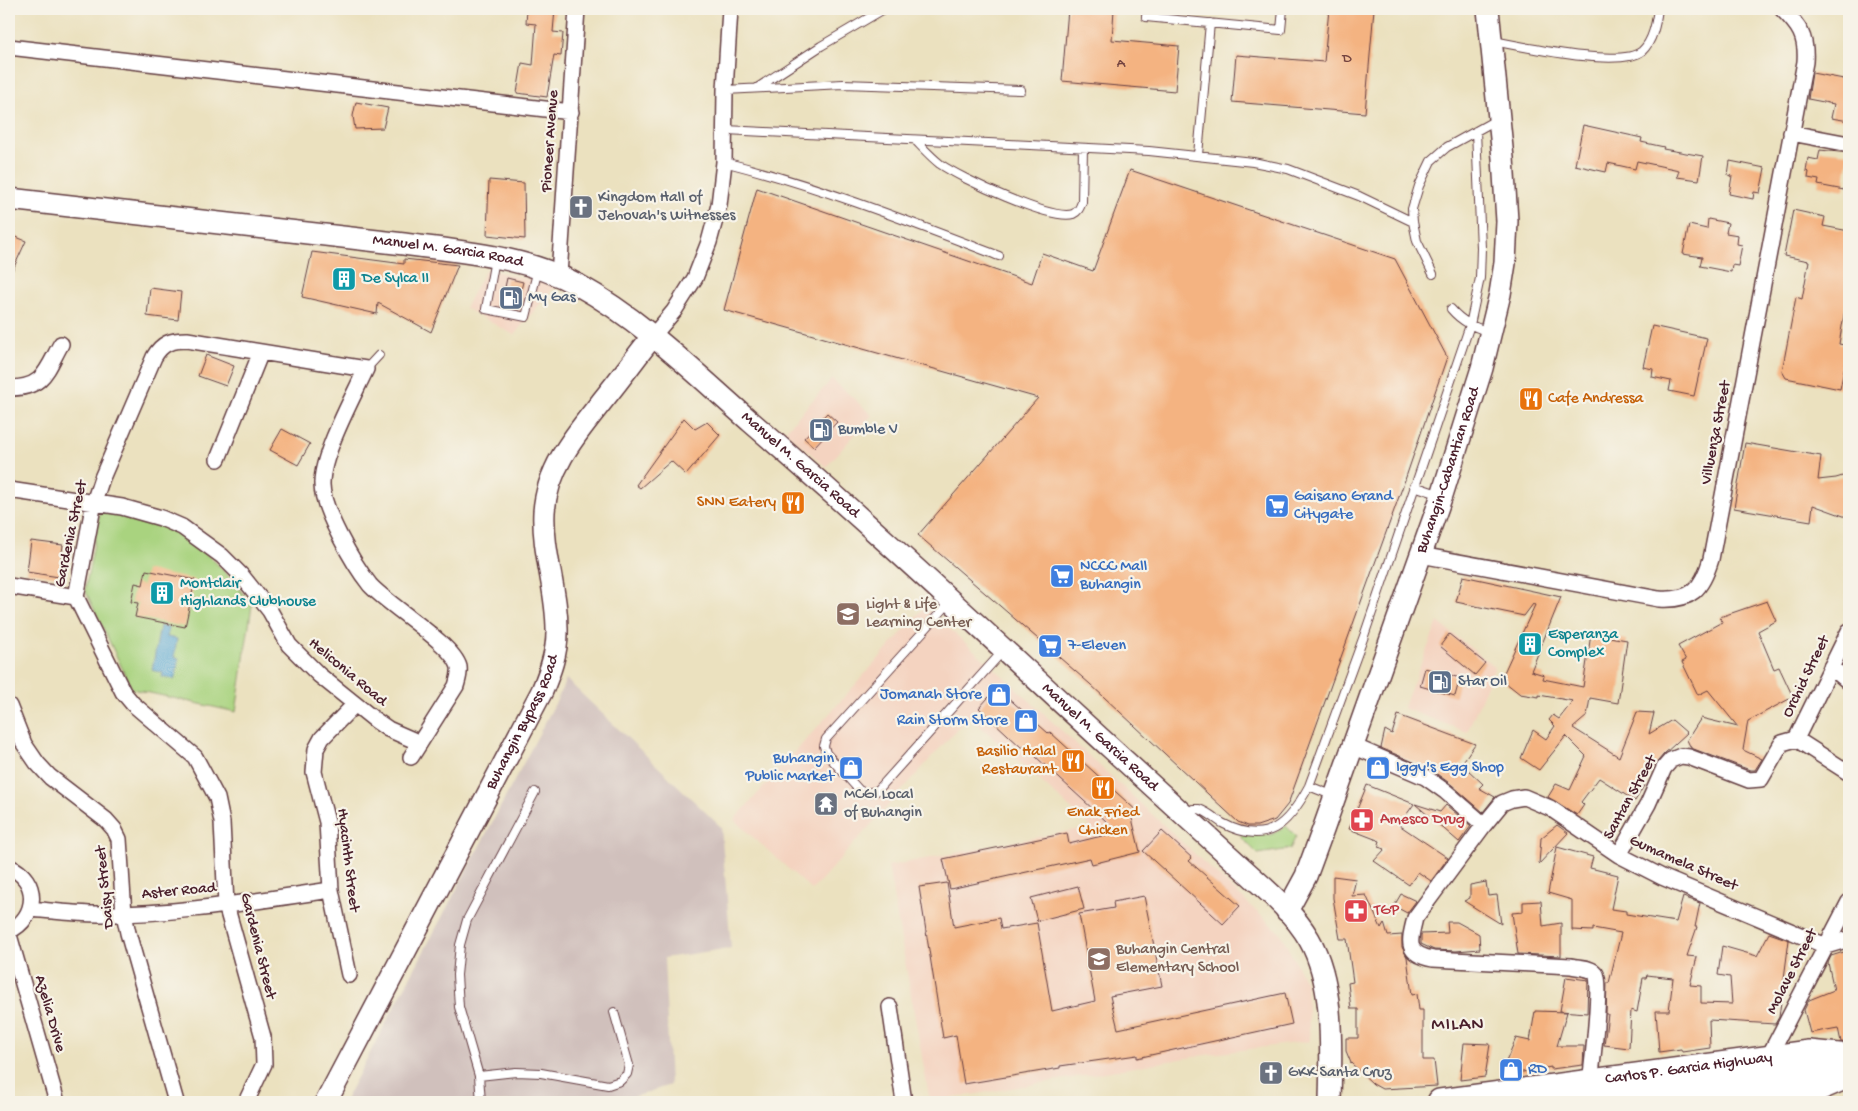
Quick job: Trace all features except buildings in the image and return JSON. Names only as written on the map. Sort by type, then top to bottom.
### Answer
[{"type":"highway","name":"Carlos P. Garcia Highway","points":[[1586,1092],[1768,1058],[1809,1053],[1849,1058]]},
{"type":"highway","name":"Carlos P. Garcia Highway","points":[[1440,1102],[1586,1092],[1849,1066]]},
{"type":"highway","points":[[1723,1102],[1814,1090],[1849,1075]]},
{"type":"main road","name":"Buhangin-Cabantian Road","points":[[1287,911],[1308,870],[1421,555],[1442,495],[1492,333],[1502,286],[1506,221],[1503,158],[1488,9]]},
{"type":"main road","name":"Manuel M. Garcia Road","points":[[9,199],[404,244],[495,258],[559,275],[602,300],[652,337],[794,460],[1186,816],[1287,911],[1306,934],[1313,947],[1324,984],[1331,1036],[1330,1102]]},
{"type":"main road","name":"Buhangin Bypass Road","points":[[326,1102],[551,671],[557,632],[545,529],[544,512],[547,492],[561,456],[652,337]]},
{"type":"street","name":"Pioneer Avenue","points":[[559,275],[577,9]]},
{"type":"street","points":[[652,337],[674,311],[695,278],[709,242],[719,205],[726,130],[725,90],[730,9]]},
{"type":"street","name":"Villuenza Street","points":[[1421,555],[1659,599],[1673,600],[1685,597],[1698,589],[1706,577],[1711,559],[1806,50],[1804,39],[1798,26],[1782,9]]},
{"type":"street","points":[[9,47],[571,112]]},
{"type":"street","points":[[1791,133],[1849,144]]},
{"type":"street","name":"Gardenia Street","points":[[246,1102],[264,1064],[263,1037],[226,905],[222,822],[217,798],[195,757],[133,704],[123,692],[76,597],[94,502],[111,456],[159,348],[167,342],[182,340],[366,369]]},
{"type":"street","points":[[9,388],[20,388],[39,381],[45,374],[61,344]]},
{"type":"street","points":[[218,459],[261,352]]},
{"type":"street","points":[[366,369],[330,450],[324,468],[323,496],[328,513],[370,585],[441,644],[452,655],[458,666],[460,676],[456,686],[412,757]]},
{"type":"street","name":"Heliconia Road","points":[[9,490],[122,507],[161,518],[182,527],[222,556],[258,595],[270,611],[289,645],[302,660],[388,729],[420,743]]},
{"type":"street","points":[[9,586],[76,597]]},
{"type":"street","name":"Orchid Street","points":[[1796,738],[1849,631]]},
{"type":"street","points":[[1831,667],[1849,682]]},
{"type":"street","name":"Hyacinth Street","points":[[349,976],[331,890],[327,822],[314,772],[316,749],[322,738],[355,704]]},
{"type":"street","name":"Daisy Street","points":[[9,706],[24,744],[37,763],[50,777],[106,820],[119,838],[124,914],[133,954],[176,1102]]},
{"type":"street","points":[[1796,738],[1849,773]]},
{"type":"street","name":"Santan Street","points":[[1620,855],[1648,804],[1664,768],[1671,760],[1680,756],[1697,758],[1743,778],[1761,779],[1782,743],[1796,738]]},
{"type":"street","points":[[1353,746],[1425,777],[1446,792],[1484,825]]},
{"type":"street","name":"Gumamela Street","points":[[1586,1092],[1598,995],[1598,977],[1596,973],[1571,966],[1433,959],[1419,956],[1413,950],[1411,934],[1415,918],[1502,803],[1524,797],[1550,808],[1620,855],[1662,877],[1826,946]]},
{"type":"street","points":[[9,867],[21,874],[27,882],[32,900],[24,920],[9,931]]},
{"type":"street","name":"Aster Road","points":[[30,909],[87,914],[124,914],[226,905],[331,890]]},
{"type":"street","name":"Molave Street","points":[[1768,1058],[1849,902]]},
{"type":"street","name":"Azelia Drive","points":[[9,935],[57,1102]]},
{"type":"street","points":[[1826,946],[1849,939]]},
{"type":"street","points":[[890,1007],[904,1102]]},
{"type":"lane","points":[[755,89],[821,46],[884,9]]},
{"type":"lane","points":[[1147,9],[1146,17],[1282,30],[1284,9]]},
{"type":"lane","points":[[1491,41],[1602,59],[1623,58],[1640,53],[1651,40],[1658,9]]},
{"type":"lane","points":[[1198,155],[1210,23]]},
{"type":"lane","points":[[725,90],[843,84],[1021,90]]},
{"type":"lane","points":[[1433,274],[1417,241],[1413,222],[1412,209],[1415,196],[1425,172],[1431,161],[1447,147],[1498,119]]},
{"type":"lane","points":[[726,130],[1149,151],[1253,162],[1288,169],[1359,196],[1413,222]]},
{"type":"lane","points":[[1186,816],[1194,809],[1199,809],[1234,828],[1249,832],[1266,832],[1276,828],[1290,817],[1309,786],[1360,645],[1470,325],[1480,278],[1481,248],[1476,131]]},
{"type":"lane","points":[[914,140],[939,163],[959,176],[1047,212],[1063,215],[1072,214],[1079,210],[1082,202],[1083,148]]},
{"type":"lane","points":[[724,162],[813,186],[882,210],[999,256]]},
{"type":"lane","points":[[495,258],[486,309],[494,311],[526,317],[538,268]]},
{"type":"lane","points":[[1451,310],[1470,325],[1492,333]]},
{"type":"lane","points":[[366,369],[379,355]]},
{"type":"lane","points":[[1414,486],[1442,495]]},
{"type":"lane","points":[[950,602],[826,740],[824,746],[826,754],[859,790],[866,792],[877,791],[1003,651]]},
{"type":"lane","points":[[1309,786],[1334,796]]},
{"type":"lane","points":[[481,1102],[479,1076],[459,1007],[457,975],[460,945],[467,920],[535,792]]},
{"type":"lane","points":[[479,1076],[516,1072],[541,1073],[608,1085],[620,1081],[627,1074],[629,1065],[614,1012]]},
{"type":"shaded area","points":[[486,269],[555,286],[514,335],[465,308]]},
{"type":"shaded area","points":[[832,379],[872,415],[826,467],[785,431]]},
{"type":"shaded area","name":"Buhangin Central Elementary School","points":[[925,607],[1004,677],[1281,934],[1306,983],[1310,1041],[1204,1055],[930,1102],[888,866],[1091,827],[969,716],[812,890],[734,820]]},
{"type":"shaded area","points":[[1438,622],[1495,667],[1467,732],[1403,708]]},
{"type":"shaded area","points":[[566,679],[721,827],[731,948],[664,958],[670,1085],[627,1099],[627,1102],[344,1102],[558,698]]},
{"type":"green space","points":[[100,512],[153,522],[168,527],[182,535],[196,545],[232,580],[252,605],[236,712],[132,689],[85,590]]},
{"type":"green space","points":[[1286,826],[1296,836],[1290,849],[1258,854],[1240,836],[1245,833],[1271,835]]},
{"type":"water","points":[[160,626],[169,628],[167,637],[177,639],[174,657],[179,659],[175,679],[162,677],[163,673],[152,670]]},
{"type":"place","name":"Kingdom Hall of Jehovah's Witnesses","points":[[581,207]]},
{"type":"place","name":"De Sylca II","points":[[344,279]]},
{"type":"place","name":"My Gas","points":[[511,298]]},
{"type":"place","name":"Cafe Andressa","points":[[1531,399]]},
{"type":"place","name":"Bumble V","points":[[821,430]]},
{"type":"place","name":"SNN Eatery","points":[[793,503]]},
{"type":"place","name":"Gaisano Grand Citygate","points":[[1277,506]]},
{"type":"place","name":"NCCC Mall Buhangin","points":[[1062,576]]},
{"type":"place","name":"Montclair Highlands Clubhouse","points":[[162,593]]},
{"type":"place","name":"Light & Life Learning Center","points":[[848,614]]},
{"type":"place","name":"Esperanza Complex","points":[[1530,644]]},
{"type":"place","name":"7-Eleven","points":[[1050,646]]},
{"type":"place","name":"Star Oil","points":[[1440,682]]},
{"type":"place","name":"Jomanah Store","points":[[999,695]]},
{"type":"place","name":"Rain Storm Store","points":[[1026,721]]},
{"type":"place","name":"Basilio Halal Restaurant","points":[[1073,761]]},
{"type":"place","name":"Buhangin Public Market","points":[[851,768]]},
{"type":"place","name":"Iggy's Egg Shop","points":[[1378,768]]},
{"type":"place","name":"Enak Fried Chicken","points":[[1103,788]]},
{"type":"place","name":"MCGI Local of Buhangin","points":[[826,804]]},
{"type":"place","name":"Amesco Drug","points":[[1362,820]]},
{"type":"place","name":"TGP","points":[[1356,911]]},
{"type":"place","name":"Buhangin Central Elementary School","points":[[1099,959]]},
{"type":"place","name":"RD","points":[[1511,1070]]},
{"type":"place","name":"GKK Santa Cruz","points":[[1271,1073]]},
{"type":"district","name":"MILAN","points":[[1458,1025]]}]
